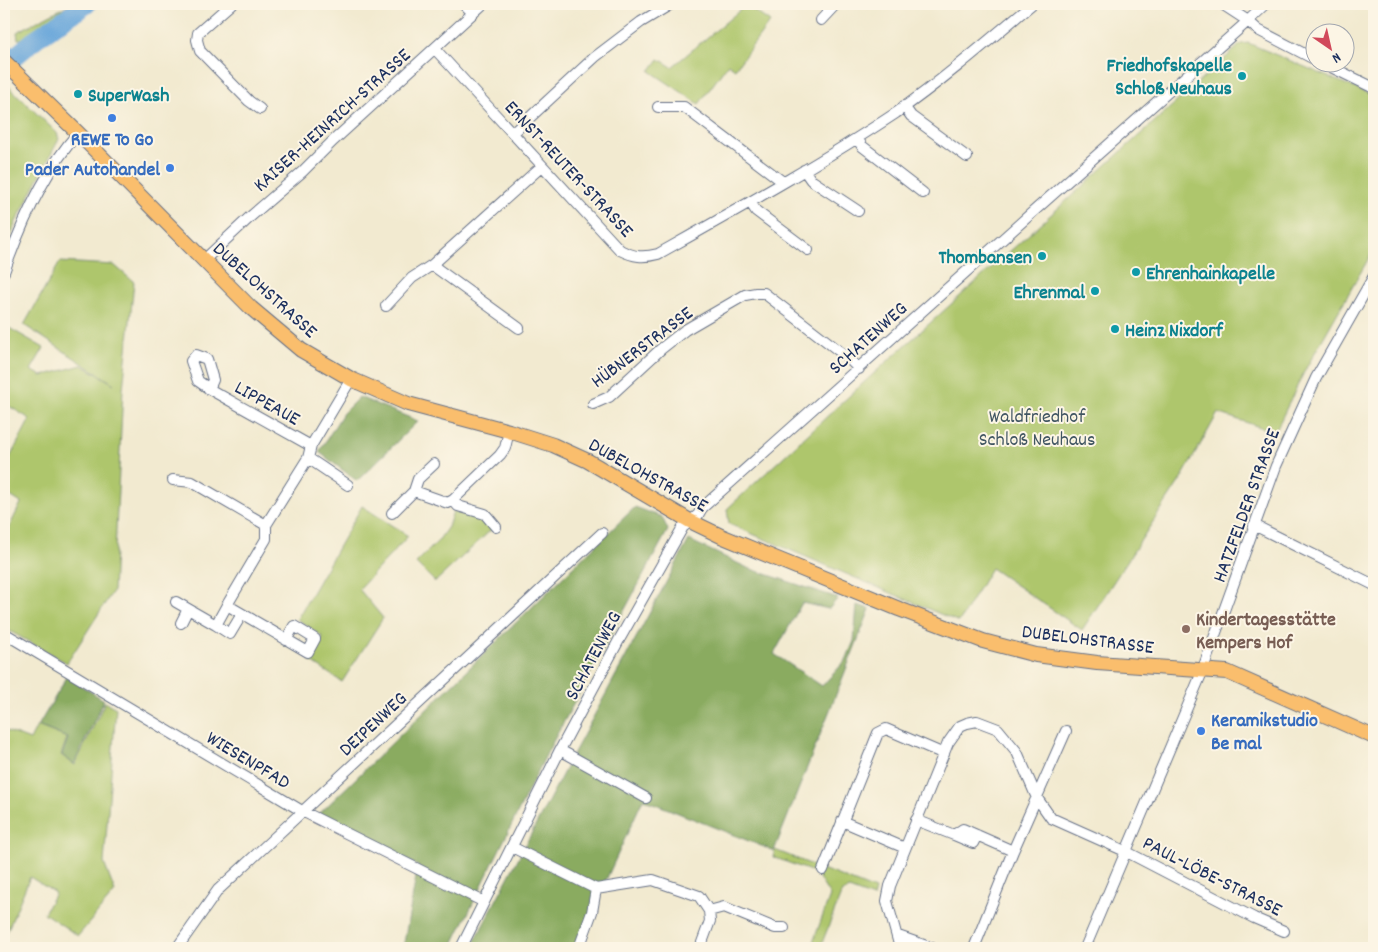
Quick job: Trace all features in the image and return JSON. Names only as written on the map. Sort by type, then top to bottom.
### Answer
[{"type":"main road","name":"DUBELOHSTRASSE","points":[[4,61],[78,132],[251,308],[302,350],[351,379],[408,404],[554,445],[588,461],[690,521],[721,536],[954,631],[1036,655],[1098,663],[1227,672],[1374,737]]},
{"type":"street","points":[[231,4],[198,33],[197,40],[200,50],[249,101],[260,109]]},
{"type":"street","points":[[464,4],[473,13]]},
{"type":"street","name":"KAISER-HEINRICH-STRASSE","points":[[203,260],[302,172],[333,141],[483,4]]},
{"type":"street","points":[[512,134],[595,57],[641,22],[671,4]]},
{"type":"street","points":[[822,20],[836,4]]},
{"type":"street","name":"ERNST-REUTER-STRASSE","points":[[435,49],[620,250],[633,257],[647,257],[658,254],[750,202],[857,138],[904,106],[1032,4]]},
{"type":"street","points":[[1222,4],[1258,30],[1306,55]]},
{"type":"street","name":"SCHATENWEG","points":[[461,948],[560,750],[680,531],[698,515],[702,508],[1266,4]]},
{"type":"street","points":[[1341,72],[1374,88]]},
{"type":"street","points":[[904,106],[911,116],[967,157]]},
{"type":"street","points":[[658,107],[684,107],[783,182]]},
{"type":"street","points":[[4,272],[18,233],[29,210],[66,145],[78,132]]},
{"type":"street","points":[[857,138],[862,146],[923,193]]},
{"type":"street","points":[[386,306],[412,278],[432,265],[542,166]]},
{"type":"street","points":[[804,170],[811,180],[858,211]]},
{"type":"street","points":[[750,202],[756,211],[808,250]]},
{"type":"street","points":[[432,265],[519,328]]},
{"type":"street","name":"HATZFELDER STRASSE","points":[[1085,948],[1202,671],[1276,466],[1312,386],[1374,276]]},
{"type":"street","name":"HÜBNERSTRASSE","points":[[593,404],[609,397],[661,349],[685,330],[745,295],[756,293],[764,293],[847,357],[859,369]]},
{"type":"street","name":"LIPPEAUE","points":[[216,625],[266,539],[266,525],[308,458],[312,446],[351,379]]},
{"type":"street","name":"LIPPEAUE","points":[[208,389],[312,446]]},
{"type":"street","points":[[414,491],[448,503],[453,500],[500,455],[505,448],[509,431]]},
{"type":"street","points":[[308,458],[348,485]]},
{"type":"street","points":[[392,512],[414,491],[418,479],[434,464]]},
{"type":"street","points":[[173,480],[192,482],[266,525]]},
{"type":"street","points":[[453,500],[458,506],[485,514],[496,527]]},
{"type":"street","points":[[1254,525],[1374,586]]},
{"type":"street","name":"DEIPENWEG","points":[[177,948],[218,890],[602,533]]},
{"type":"street","points":[[176,602],[230,634],[242,614]]},
{"type":"street","points":[[227,604],[286,640]]},
{"type":"street","points":[[181,623],[188,609]]},
{"type":"street","name":"WIESENPFAD","points":[[4,633],[302,812],[484,902]]},
{"type":"street","name":"PAUL-LÖBE-STRASSE","points":[[900,948],[887,900],[890,886],[953,735],[960,726],[967,722],[977,721],[998,730],[1018,752],[1037,798],[1052,818],[1125,851],[1254,918],[1284,931]]},
{"type":"street","points":[[823,870],[878,733],[886,729],[944,754]]},
{"type":"street","points":[[974,948],[1013,851],[1066,731]]},
{"type":"street","points":[[560,750],[646,798]]},
{"type":"street","points":[[916,820],[954,835],[963,829],[1013,851]]},
{"type":"street","points":[[842,821],[905,848]]},
{"type":"street","points":[[512,847],[596,889],[653,880],[699,896],[709,911],[710,922],[700,948]]},
{"type":"street","points":[[579,948],[592,912],[596,889]]},
{"type":"street","points":[[709,911],[724,908],[775,928],[784,928]]},
{"type":"street","points":[[898,936],[932,948]]},
{"type":"green space","points":[[70,4],[75,4],[24,39],[18,39],[17,32]]},
{"type":"green space","points":[[746,5],[770,22],[735,69],[728,64],[699,104],[650,71],[659,59],[672,67]]},
{"type":"green space","name":"Waldfriedhof Schloß Neuhaus","points":[[1248,43],[1306,67],[1306,72],[1317,72],[1374,96],[1374,249],[1305,370],[1275,432],[1218,413],[1181,479],[1082,630],[991,568],[959,622],[729,524],[727,509],[861,385],[1241,44]]},
{"type":"green space","points":[[4,82],[57,133],[59,139],[15,224],[4,255]]},
{"type":"green space","points":[[60,262],[114,265],[134,282],[123,389],[113,591],[67,663],[4,628],[4,538],[21,503],[4,492],[4,469],[30,419],[4,403],[4,325],[44,348],[31,370],[42,376],[82,365],[114,384],[24,325]]},
{"type":"green space","points":[[359,397],[418,421],[357,481],[319,452],[343,413]]},
{"type":"green space","points":[[362,506],[408,536],[359,589],[383,618],[342,682],[310,661],[323,637],[297,619]]},
{"type":"green space","points":[[635,507],[662,517],[668,530],[548,751],[451,948],[403,948],[418,866],[317,816]]},
{"type":"green space","points":[[453,511],[485,521],[492,529],[435,582],[416,563],[438,541],[448,527]]},
{"type":"green space","points":[[689,540],[748,568],[838,598],[829,609],[802,603],[774,654],[822,686],[846,660],[854,641],[857,605],[870,609],[774,851],[643,799],[575,948],[471,948],[570,760]]},
{"type":"green space","points":[[67,677],[104,700],[74,764],[62,755],[68,738],[38,726]]},
{"type":"green space","points":[[105,702],[116,708],[104,863],[115,892],[78,936],[44,913],[55,893],[30,877],[4,939],[4,730],[30,740],[37,726],[67,738],[61,755],[75,765]]},
{"type":"green space","points":[[775,850],[875,890],[873,898],[849,889],[842,892],[820,948],[811,948],[830,896],[816,873],[773,857]]},
{"type":"waterway","points":[[4,66],[38,37],[87,4]]},
{"type":"railway","points":[[1369,4],[1374,10]]},
{"type":"place","name":"Friedhofskapelle Schloß Neuhaus","points":[[1242,76]]},
{"type":"place","name":"SuperWash","points":[[78,94]]},
{"type":"place","name":"REWE To Go","points":[[112,118]]},
{"type":"place","name":"Pader Autohandel","points":[[170,168]]},
{"type":"place","name":"Thombansen","points":[[1042,256]]},
{"type":"place","name":"Ehrenhainkapelle","points":[[1136,272]]},
{"type":"place","name":"Ehrenmal","points":[[1095,291]]},
{"type":"place","name":"Heinz Nixdorf","points":[[1115,329]]},
{"type":"place","name":"Kindertagesstätte Kempers Hof","points":[[1186,629]]},
{"type":"place","name":"Keramikstudio Be mal","points":[[1201,731]]}]
